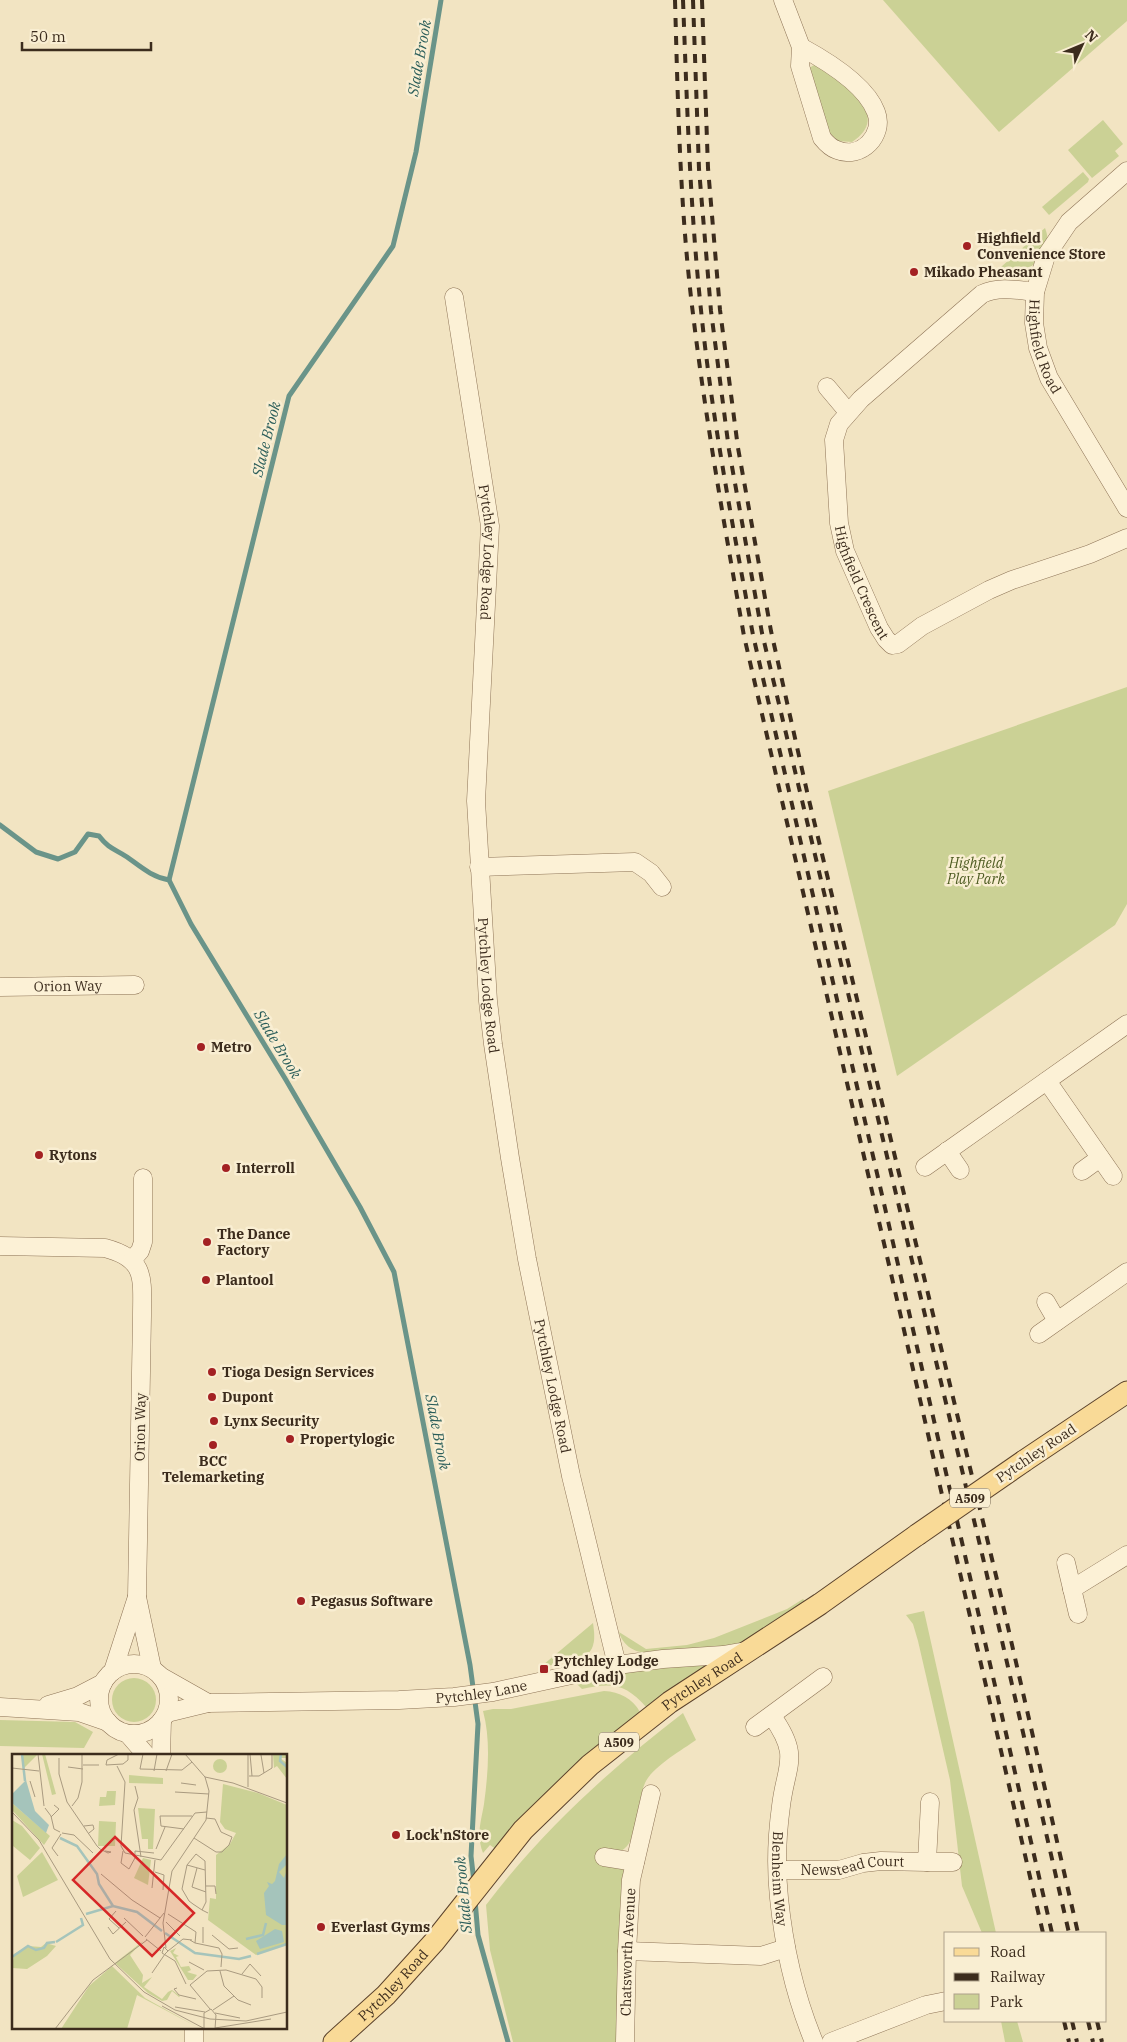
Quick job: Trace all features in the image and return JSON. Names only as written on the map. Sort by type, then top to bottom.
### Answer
[{"type":"main road","name":"Pytchley Road","points":[[336,2041],[386,1995],[434,1942],[523,1830],[590,1765],[670,1702],[820,1604],[916,1534],[1127,1392]]},
{"type":"street","points":[[783,0],[801,47],[800,66],[822,138],[838,151],[857,151],[866,146],[877,134],[879,122],[876,111],[870,101],[838,70],[801,47]]},
{"type":"street","name":"Highfield Road","points":[[1127,171],[1069,222],[1046,256],[1035,292],[1034,324],[1038,348],[1049,378],[1127,508]]},
{"type":"street","name":"Highfield Crescent","points":[[1035,292],[1013,289],[990,290],[982,294],[848,412],[839,424],[834,440],[839,523],[845,551],[869,609],[886,640],[892,645],[898,644],[922,626],[989,590],[1019,577],[1090,554],[1127,538]]},
{"type":"street","name":"Pytchley Lodge Road","points":[[454,297],[490,526],[476,801],[479,868],[493,1044],[527,1259],[571,1476],[617,1666]]},
{"type":"street","points":[[827,387],[848,412]]},
{"type":"street","points":[[479,868],[636,862],[652,873],[662,887]]},
{"type":"street","name":"Orion Way","points":[[0,987],[135,986]]},
{"type":"street","points":[[926,1166],[1127,1024]]},
{"type":"street","points":[[1047,1081],[1113,1176]]},
{"type":"street","points":[[947,1151],[960,1170]]},
{"type":"street","points":[[1082,1171],[1100,1158]]},
{"type":"street","points":[[0,1246],[105,1248],[121,1252],[132,1260],[140,1251],[143,1242],[142,1178]]},
{"type":"street","name":"Orion Way","points":[[132,1260],[139,1270],[142,1279],[137,1597],[157,1672]]},
{"type":"street","points":[[1040,1334],[1127,1272]]},
{"type":"street","points":[[1046,1302],[1057,1321]]},
{"type":"street","points":[[1072,1588],[1127,1554]]},
{"type":"street","points":[[1066,1564],[1078,1614]]},
{"type":"street","name":"Orion Way","points":[[108,1677],[137,1597]]},
{"type":"street","name":"Pytchley Lane","points":[[164,1717],[208,1703],[399,1700],[454,1697],[493,1692],[617,1666],[663,1659],[723,1655],[751,1650]]},
{"type":"street","points":[[38,1708],[78,1696],[125,1665],[139,1664],[157,1672],[208,1703]]},
{"type":"street","points":[[157,1672],[168,1688],[170,1701],[164,1717],[161,1754]]},
{"type":"street","points":[[108,1677],[99,1700],[101,1711],[108,1722]]},
{"type":"street","points":[[755,1727],[823,1678]]},
{"type":"street","points":[[0,1707],[79,1712],[108,1722],[128,1734],[141,1734],[153,1729],[164,1717]]},
{"type":"street","name":"Blenheim Way","points":[[772,1716],[784,1735],[789,1748],[790,1761],[781,1806],[778,1870],[779,1898],[791,1976],[814,2042]]},
{"type":"street","points":[[128,1734],[145,1754]]},
{"type":"street","name":"Chatsworth Avenue","points":[[625,2042],[626,1950],[631,1880],[650,1794]]},
{"type":"street","points":[[927,1862],[930,1802]]},
{"type":"street","points":[[604,1857],[635,1862]]},
{"type":"street","name":"Newstead Court","points":[[778,1870],[839,1870],[863,1863],[881,1861],[952,1862]]},
{"type":"street","points":[[626,1950],[761,1956],[786,1948]]},
{"type":"street","points":[[831,2042],[926,2005],[944,2001]]},
{"type":"green space","points":[[883,0],[1127,0],[1127,21],[999,132]]},
{"type":"green space","points":[[819,64],[851,90],[860,100],[866,111],[868,121],[864,132],[852,142],[838,141],[827,130],[809,68]]},
{"type":"green space","points":[[1103,120],[1123,144],[1115,151],[1119,156],[1092,178],[1068,150]]},
{"type":"green space","points":[[1083,172],[1089,179],[1088,182],[1049,215],[1042,207]]},
{"type":"green space","points":[[1045,228],[1047,239],[1042,253],[1037,260],[1025,272],[1011,279],[1004,279],[1001,267]]},
{"type":"green space","name":"Highfield Play Park","points":[[1127,687],[1127,904],[1115,925],[897,1076],[828,791]]},
{"type":"green space","points":[[803,1599],[805,1601],[758,1633],[738,1644],[725,1648],[651,1654],[631,1648],[624,1642],[619,1632],[646,1649],[687,1645],[714,1638],[787,1609]]},
{"type":"green space","points":[[924,1611],[996,1932],[982,1932],[962,1886],[950,1780],[918,1641],[913,1624],[906,1615]]},
{"type":"green space","points":[[593,1623],[594,1642],[588,1654],[584,1657],[543,1667],[543,1665]]},
{"type":"green space","points":[[707,1664],[708,1666],[647,1708],[632,1694],[618,1687],[602,1686],[582,1689],[577,1684],[639,1669]]},
{"type":"green space","points":[[130,1678],[138,1678],[150,1684],[156,1700],[150,1716],[138,1722],[130,1722],[118,1716],[112,1704],[112,1696],[118,1684]]},
{"type":"green space","points":[[604,1691],[625,1697],[640,1712],[583,1761],[497,1850],[490,1845],[483,1853],[480,1828],[488,1757],[486,1722],[483,1711],[511,1709]]},
{"type":"green space","points":[[683,1713],[696,1740],[668,1759],[649,1777],[642,1790],[632,1839],[621,1851],[627,1873],[618,2042],[513,2042],[490,1950],[486,1905],[530,1852],[578,1802],[629,1756]]},
{"type":"green space","points":[[0,1720],[75,1722],[93,1732],[84,1748],[0,1746]]},
{"type":"green space","points":[[1001,2022],[1017,2022],[1023,2042],[1005,2042]]},
{"type":"waterway","name":"Slade Brook","points":[[169,880],[289,396],[393,246],[416,152],[441,0]]},
{"type":"waterway","name":"Slade Brook","points":[[0,825],[36,852],[58,859],[75,852],[88,834],[99,836],[109,846],[147,871],[157,877],[169,880],[191,924],[286,1080],[360,1207],[394,1272],[470,1665],[478,1724],[471,1856],[474,1882]]},
{"type":"waterway","name":"Slade Brook","points":[[475,1900],[478,1935],[508,2042]]},
{"type":"railway","points":[[675,0],[680,157],[689,275],[710,435],[744,636],[1043,1932]]},
{"type":"railway","points":[[683,0],[692,194],[701,310],[717,432],[753,635],[1052,1932]]},
{"type":"railway","points":[[693,0],[699,169],[711,311],[729,450],[762,633],[983,1558],[1069,1932]]},
{"type":"railway","points":[[702,0],[708,168],[720,310],[738,448],[771,631],[808,796],[999,1588],[1078,1932]]},
{"type":"railway","points":[[1064,2022],[1069,2042]]},
{"type":"railway","points":[[1072,2022],[1077,2042]]},
{"type":"railway","points":[[1088,2022],[1093,2042]]},
{"type":"railway","points":[[1097,2022],[1102,2042]]},
{"type":"place","name":"Highfield Convenience Store","points":[[967,246]]},
{"type":"place","name":"Mikado Pheasant","points":[[914,272]]},
{"type":"place","name":"Metro","points":[[201,1047]]},
{"type":"place","name":"Rytons","points":[[39,1155]]},
{"type":"place","name":"Interroll","points":[[226,1168]]},
{"type":"place","name":"The Dance Factory","points":[[207,1242]]},
{"type":"place","name":"Plantool","points":[[206,1280]]},
{"type":"place","name":"Tioga Design Services","points":[[212,1372]]},
{"type":"place","name":"Dupont","points":[[212,1397]]},
{"type":"place","name":"Lynx Security","points":[[214,1421]]},
{"type":"place","name":"Propertylogic","points":[[290,1439]]},
{"type":"place","name":"BCC Telemarketing","points":[[213,1445]]},
{"type":"place","name":"Pegasus Software","points":[[301,1601]]},
{"type":"place","name":"Pytchley Lodge Road (adj)","points":[[544,1669]]},
{"type":"place","name":"Lock'nStore","points":[[396,1835]]},
{"type":"place","name":"Everlast Gyms","points":[[321,1927]]}]
